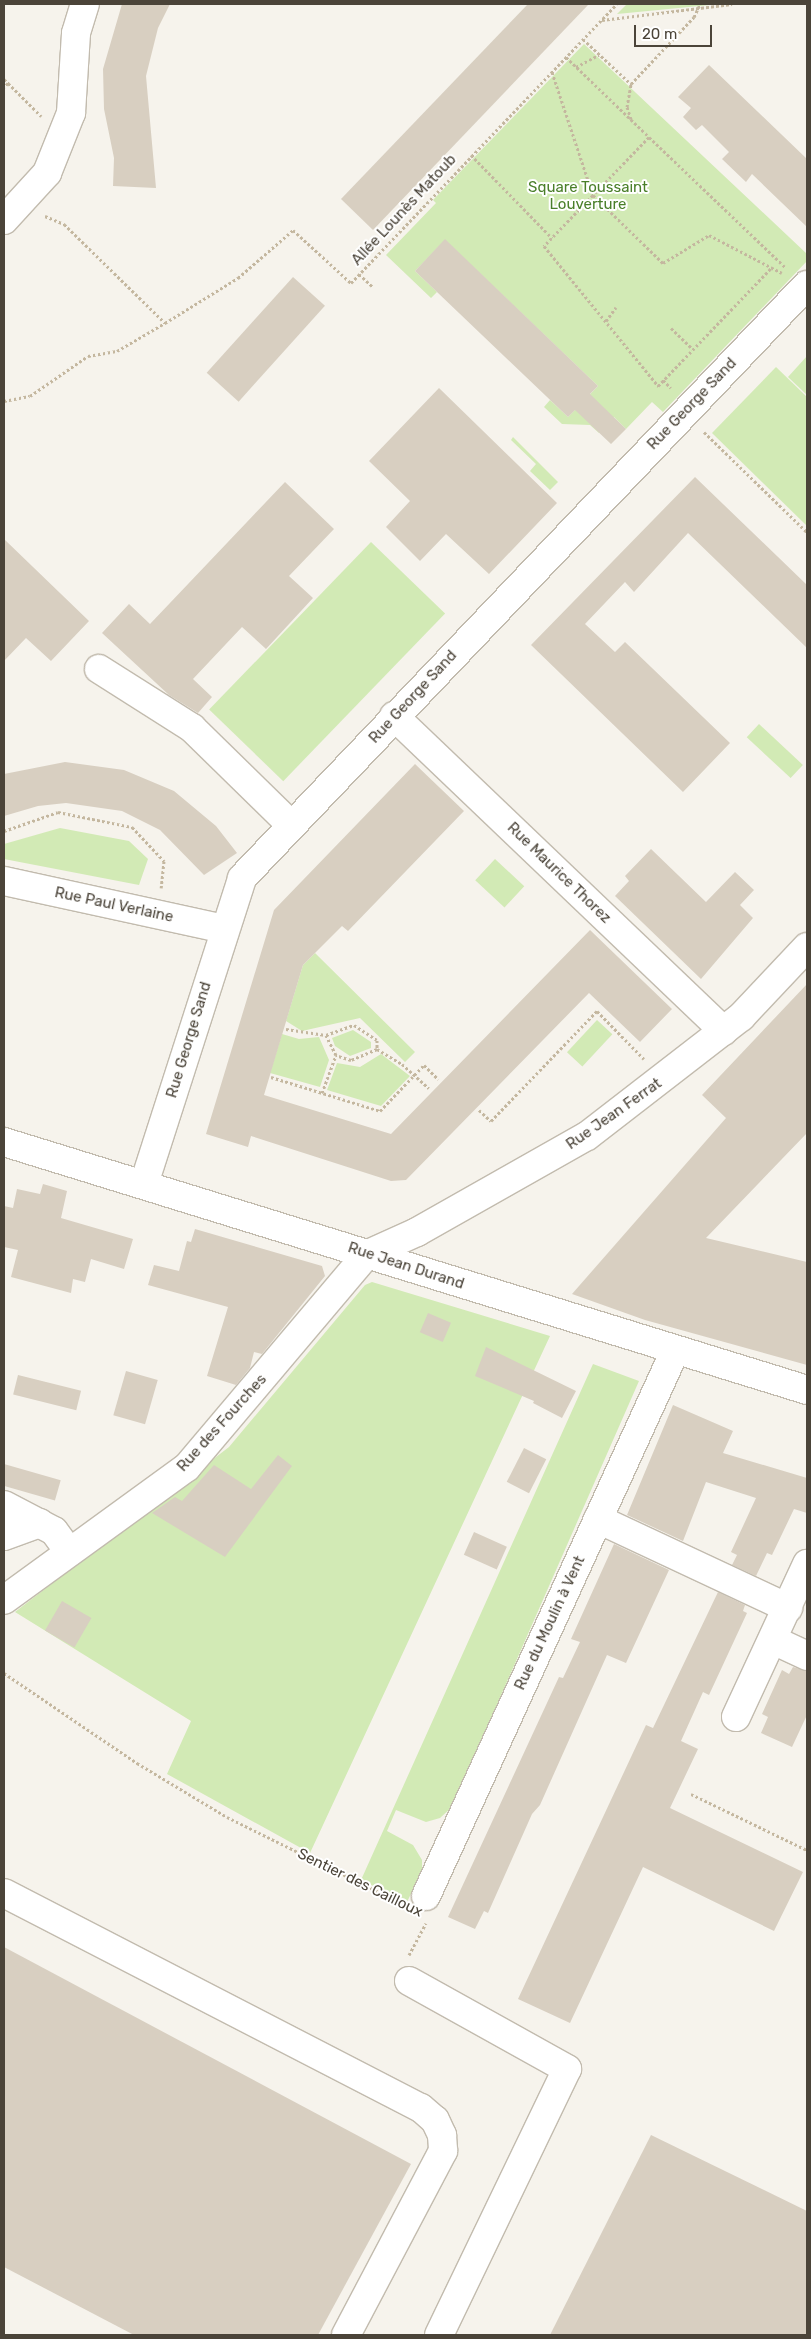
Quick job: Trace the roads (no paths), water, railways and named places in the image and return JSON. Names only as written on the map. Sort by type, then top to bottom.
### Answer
[{"type":"street","points":[[5,217],[47,173],[71,113],[76,33],[84,4]]},
{"type":"street","name":"Rue George Sand","points":[[144,1184],[224,929],[242,878],[394,716],[807,285]]},
{"type":"street","points":[[99,668],[192,728],[291,825]]},
{"type":"street","name":"Rue Maurice Thorez","points":[[394,716],[724,1031]]},
{"type":"street","name":"Rue Paul Verlaine","points":[[4,881],[224,929]]},
{"type":"street","name":"Rue Jean Ferrat","points":[[366,1254],[417,1232],[587,1136],[724,1031],[807,947]]},
{"type":"street","name":"Rue Jean Durand","points":[[4,1142],[144,1184],[675,1351],[807,1390]]},
{"type":"street","name":"Rue des Fourches","points":[[4,1600],[187,1467],[366,1254]]},
{"type":"street","name":"Rue du Moulin à Vent","points":[[420,1906],[675,1351]]},
{"type":"street","points":[[4,1505],[54,1530],[70,1552]]},
{"type":"street","points":[[598,1519],[788,1608]]},
{"type":"street","points":[[4,1536],[40,1523]]},
{"type":"street","points":[[736,1717],[807,1564]]},
{"type":"street","points":[[773,1640],[805,1648]]},
{"type":"street","points":[[4,1893],[421,2108],[436,2120],[443,2151],[346,2335]]},
{"type":"street","points":[[410,1981],[567,2069],[439,2335]]},
{"type":"park label","name":"Square Toussaint Louverture","points":[[588,196]]}]
